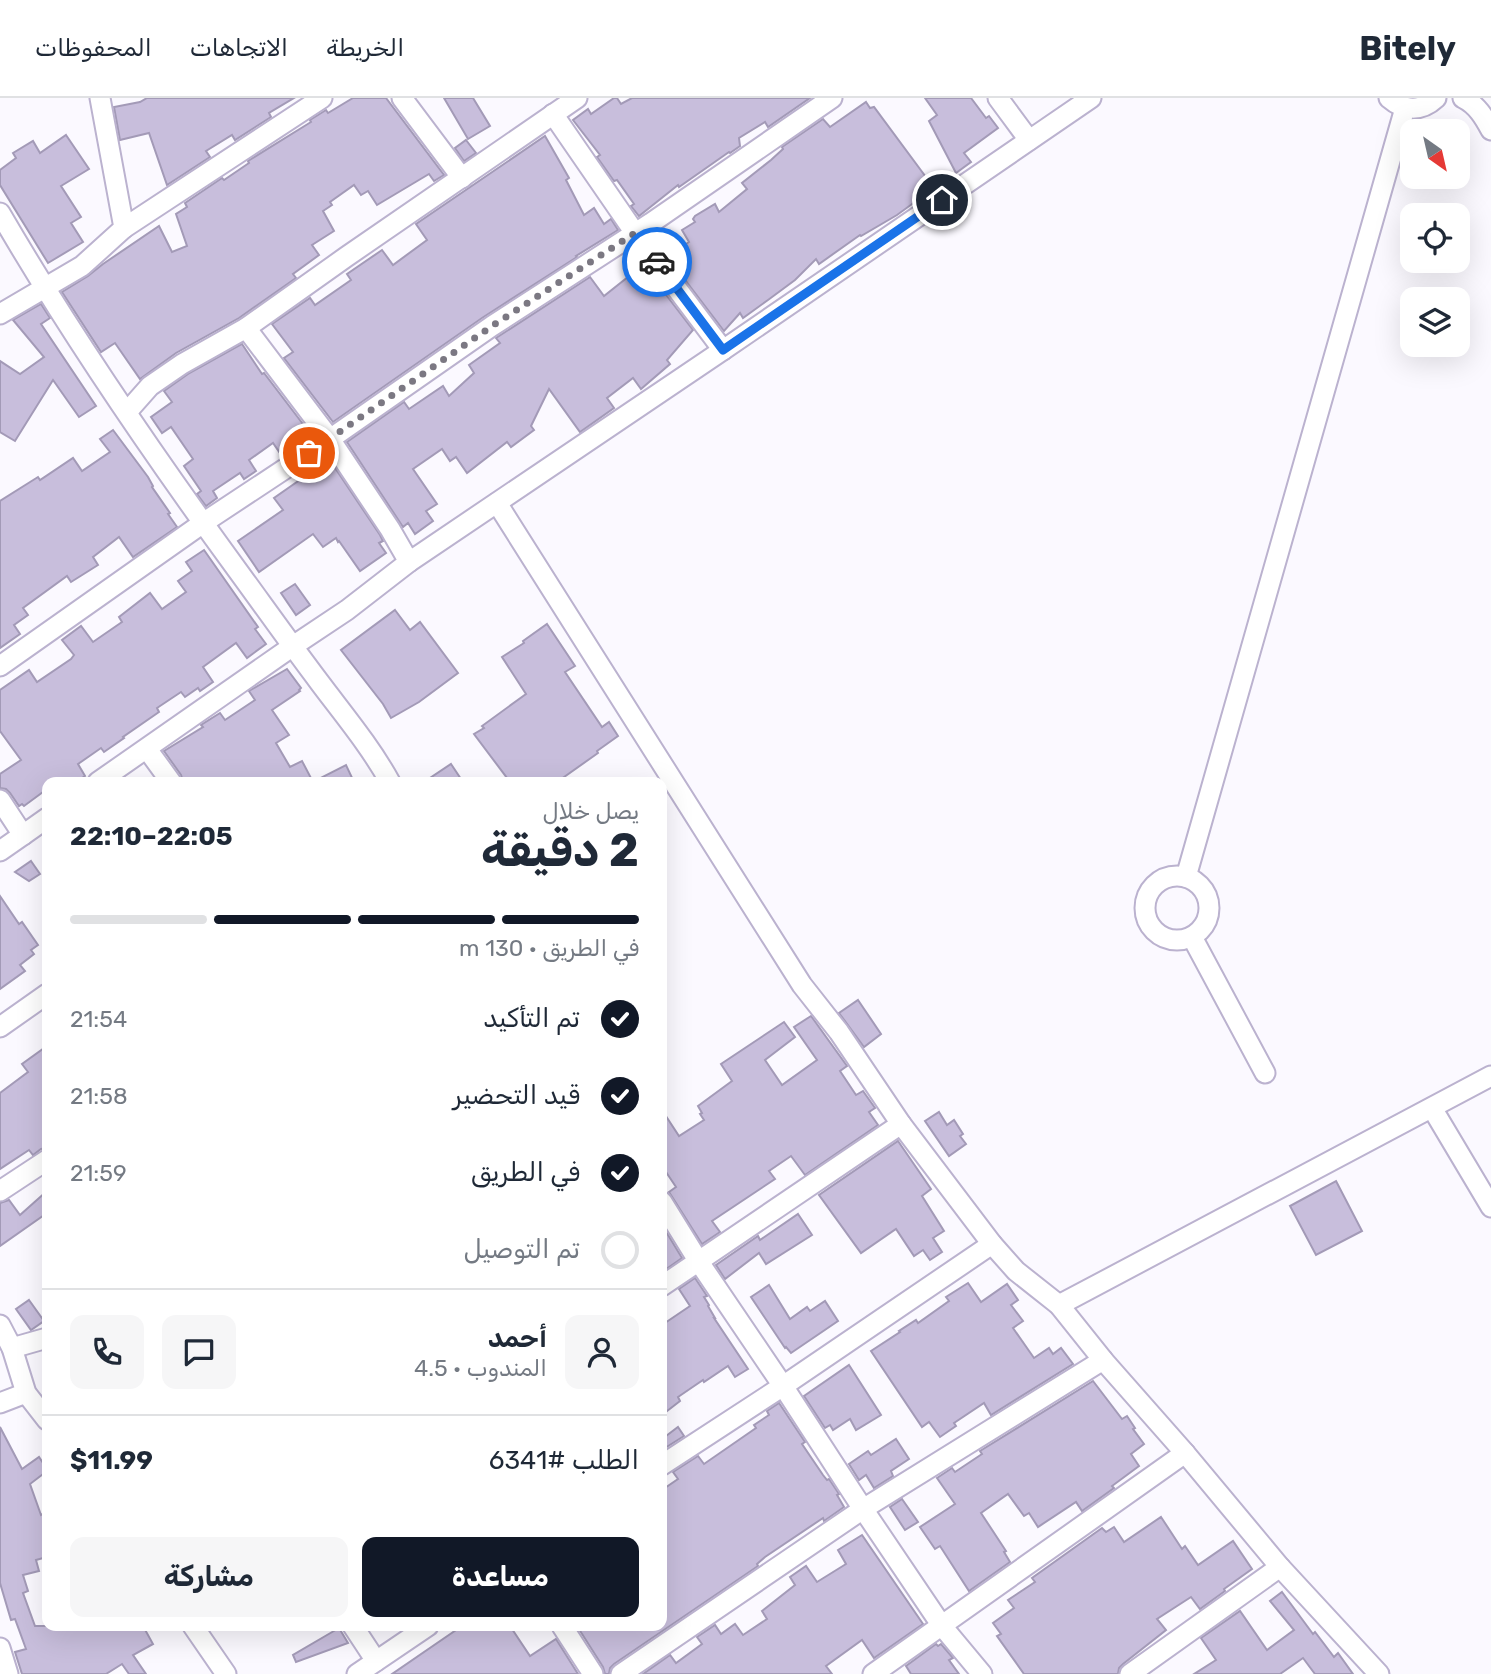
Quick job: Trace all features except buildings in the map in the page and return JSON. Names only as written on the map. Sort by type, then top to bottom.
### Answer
[{"type":"street","points":[[100,98],[124,228]]},
{"type":"street","points":[[0,314],[82,266],[124,228],[322,98]]},
{"type":"street","points":[[402,98],[461,178]]},
{"type":"street","points":[[127,412],[150,386],[182,364],[246,328],[577,98]]},
{"type":"street","points":[[0,666],[203,523],[832,98]]},
{"type":"street","points":[[998,98],[1029,140]]},
{"type":"street","points":[[105,777],[347,610],[409,562],[1091,98]]},
{"type":"street","points":[[1186,877],[1397,103],[1420,108],[1436,98]]},
{"type":"street","points":[[1463,98],[1482,113],[1491,130]]},
{"type":"street","points":[[553,114],[635,233],[723,350]]},
{"type":"street","points":[[0,214],[44,287],[203,523],[387,777]]},
{"type":"street","points":[[246,328],[330,439],[409,562]]},
{"type":"street","points":[[496,503],[802,985],[839,1032],[901,1124],[992,1244],[1016,1271],[1059,1306],[1280,1567],[1378,1674]]},
{"type":"street","points":[[147,748],[167,777]]},
{"type":"street","points":[[0,800],[23,835]]},
{"type":"street","points":[[0,851],[42,822]]},
{"type":"street","points":[[1168,877],[1186,877],[1201,885],[1206,892],[1210,909],[1204,926],[1192,937],[1183,940],[1165,938],[1158,934],[1147,920],[1146,902],[1153,886],[1168,877]]},
{"type":"street","points":[[1192,937],[1265,1073]]},
{"type":"street","points":[[0,1027],[42,998]]},
{"type":"street","points":[[1059,1306],[1491,1076]]},
{"type":"street","points":[[1432,1108],[1491,1207]]},
{"type":"street","points":[[667,1283],[901,1124]]},
{"type":"street","points":[[0,1191],[42,1163]]},
{"type":"street","points":[[667,1210],[942,1626],[982,1674]]},
{"type":"street","points":[[667,1462],[992,1244]]},
{"type":"street","points":[[0,1325],[12,1348],[26,1394],[42,1414]]},
{"type":"street","points":[[12,1348],[42,1339]]},
{"type":"street","points":[[621,1674],[863,1509],[1103,1360]]},
{"type":"street","points":[[0,1403],[26,1394]]},
{"type":"street","points":[[873,1674],[1185,1453]]},
{"type":"street","points":[[1130,1674],[1280,1567]]},
{"type":"street","points":[[196,1631],[226,1674]]},
{"type":"street","points":[[356,1631],[376,1661]]},
{"type":"street","points":[[358,1674],[421,1631]]},
{"type":"street","points":[[565,1631],[593,1674]]},
{"type":"street","points":[[0,1648],[8,1674]]},
{"type":"way so far","points":[[309,453],[492,326],[635,233],[657,262]]},
{"type":"route","points":[[657,262],[723,350],[942,200]]}]
